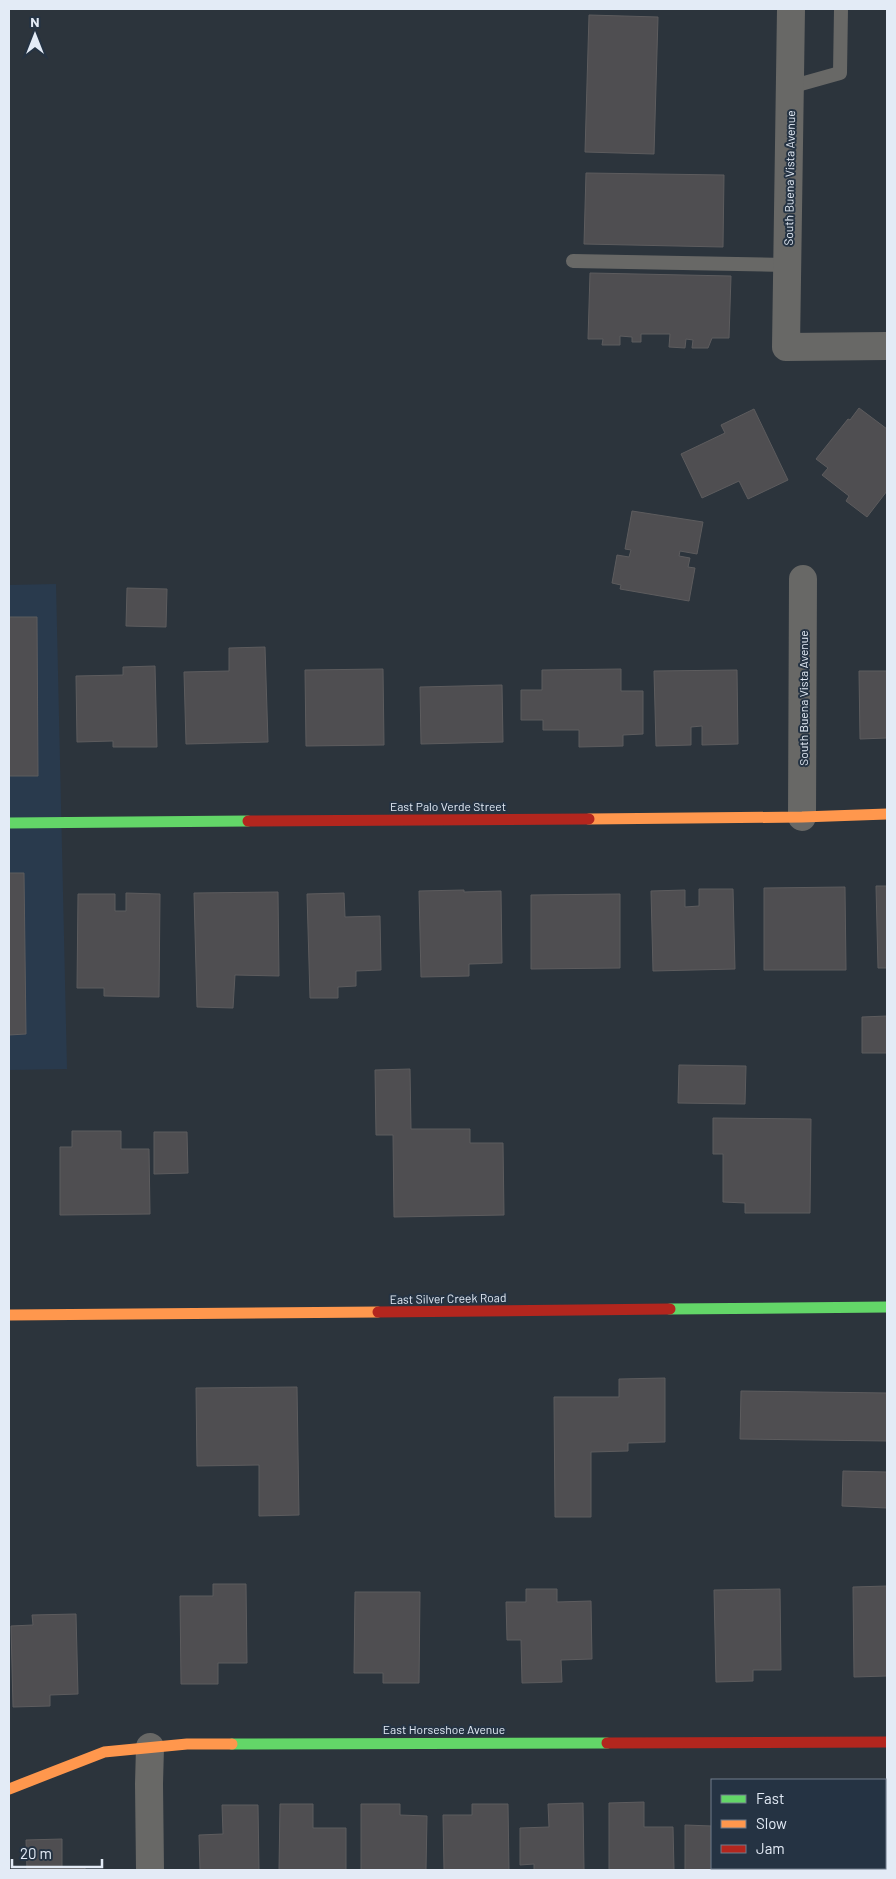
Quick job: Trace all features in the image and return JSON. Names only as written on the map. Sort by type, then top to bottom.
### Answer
[{"type":"street","name":"South Buena Vista Avenue","points":[[790,9],[786,347],[887,346]]},
{"type":"street","name":"South Buena Vista Avenue","points":[[802,817],[803,579]]},
{"type":"street","name":"East Palo Verde Street","points":[[9,823],[802,817],[887,814]]},
{"type":"street","name":"East Silver Creek Road","points":[[9,1315],[887,1307]]},
{"type":"street","name":"East Horseshoe Avenue","points":[[9,1789],[104,1752],[187,1744],[887,1742]]},
{"type":"street","points":[[150,1747],[150,1870]]},
{"type":"lane","points":[[790,87],[840,73],[840,9]]},
{"type":"lane","points":[[572,261],[787,264]]},
{"type":"shaded area","points":[[56,584],[67,1069],[9,1070],[9,585]]},
{"type":"building","points":[[589,15],[658,17],[654,154],[585,152]]},
{"type":"building","points":[[586,173],[724,175],[723,247],[584,244]]},
{"type":"building","points":[[590,273],[731,276],[729,338],[712,338],[708,348],[692,348],[693,340],[686,339],[685,348],[669,347],[670,334],[641,334],[641,342],[632,342],[632,337],[620,336],[620,345],[602,345],[603,339],[588,339]]},
{"type":"building","points":[[859,408],[887,429],[887,491],[867,517],[846,501],[849,496],[822,475],[828,468],[816,459]]},
{"type":"building","points":[[754,409],[788,480],[748,499],[739,481],[702,498],[681,454],[725,433],[721,425]]},
{"type":"building","points":[[632,511],[703,522],[697,554],[680,551],[679,556],[690,558],[688,567],[695,568],[689,601],[620,589],[621,585],[612,583],[617,555],[629,557],[631,550],[625,549]]},
{"type":"building","points":[[127,588],[167,589],[166,627],[126,626]]},
{"type":"building","points":[[9,617],[37,617],[38,776],[9,776]]},
{"type":"building","points":[[265,647],[268,742],[186,744],[184,672],[229,671],[229,648]]},
{"type":"building","points":[[155,666],[157,747],[113,747],[113,741],[77,742],[76,676],[123,675],[123,667]]},
{"type":"building","points":[[383,669],[384,745],[306,746],[305,670]]},
{"type":"building","points":[[621,669],[621,691],[643,691],[643,734],[623,735],[623,746],[579,747],[579,730],[543,730],[543,720],[521,720],[521,690],[542,690],[542,670]]},
{"type":"building","points":[[737,670],[738,744],[702,745],[702,726],[691,727],[691,745],[656,746],[654,671]]},
{"type":"building","points":[[859,671],[887,671],[887,738],[860,739]]},
{"type":"building","points":[[502,685],[503,742],[421,744],[420,687]]},
{"type":"building","points":[[9,873],[24,873],[26,1034],[9,1035]]},
{"type":"building","points":[[876,886],[887,886],[887,968],[878,968]]},
{"type":"building","points":[[845,887],[846,970],[764,970],[764,888]]},
{"type":"building","points":[[699,889],[733,889],[735,969],[653,971],[651,891],[685,890],[685,907],[699,906]]},
{"type":"building","points":[[464,890],[464,892],[501,891],[502,963],[469,964],[469,976],[421,977],[419,891]]},
{"type":"building","points":[[278,892],[279,976],[235,975],[233,1008],[197,1007],[194,893]]},
{"type":"building","points":[[126,893],[160,894],[159,997],[104,996],[104,988],[77,988],[78,894],[115,894],[115,911],[126,911]]},
{"type":"building","points":[[344,893],[345,917],[380,916],[381,970],[356,971],[356,986],[338,987],[338,998],[310,998],[307,894]]},
{"type":"building","points":[[620,894],[620,968],[531,969],[531,895]]},
{"type":"building","points":[[887,1016],[887,1053],[862,1053],[862,1017]]},
{"type":"building","points":[[679,1065],[746,1066],[745,1104],[678,1103]]},
{"type":"building","points":[[410,1069],[411,1129],[470,1129],[470,1143],[503,1143],[504,1215],[394,1217],[393,1135],[376,1135],[375,1070]]},
{"type":"building","points":[[713,1118],[811,1119],[810,1213],[745,1213],[745,1203],[723,1202],[723,1154],[713,1154]]},
{"type":"building","points":[[72,1131],[121,1131],[121,1149],[149,1149],[150,1214],[60,1215],[60,1147],[72,1147]]},
{"type":"building","points":[[154,1132],[187,1132],[188,1173],[154,1174]]},
{"type":"building","points":[[665,1378],[665,1442],[628,1443],[628,1451],[591,1452],[591,1517],[555,1517],[554,1397],[619,1397],[619,1379]]},
{"type":"building","points":[[297,1387],[299,1515],[259,1516],[259,1465],[197,1466],[196,1388]]},
{"type":"building","points":[[741,1391],[887,1393],[887,1441],[740,1439]]},
{"type":"building","points":[[843,1471],[887,1472],[887,1508],[842,1506]]},
{"type":"building","points":[[213,1584],[246,1584],[247,1663],[218,1663],[218,1684],[181,1684],[180,1596],[213,1596]]},
{"type":"building","points":[[887,1586],[887,1676],[854,1677],[853,1587]]},
{"type":"building","points":[[526,1589],[557,1589],[557,1602],[591,1601],[592,1659],[561,1660],[562,1682],[522,1683],[521,1640],[507,1640],[506,1602],[526,1602]]},
{"type":"building","points":[[780,1589],[781,1670],[753,1670],[753,1681],[716,1682],[714,1590]]},
{"type":"building","points":[[355,1592],[420,1592],[419,1683],[383,1683],[383,1673],[354,1673]]},
{"type":"building","points":[[76,1614],[78,1694],[50,1695],[50,1706],[13,1707],[11,1626],[33,1625],[32,1615]]},
{"type":"building","points":[[644,1802],[644,1827],[673,1827],[674,1870],[609,1870],[609,1803]]},
{"type":"building","points":[[583,1803],[584,1870],[534,1870],[534,1864],[520,1865],[520,1828],[549,1827],[548,1804]]},
{"type":"building","points":[[280,1804],[313,1804],[313,1828],[346,1828],[346,1870],[279,1870]]},
{"type":"building","points":[[361,1804],[400,1804],[400,1815],[427,1816],[426,1870],[361,1870]]},
{"type":"building","points":[[472,1804],[508,1804],[509,1870],[444,1870],[443,1815],[472,1815]]},
{"type":"building","points":[[222,1805],[258,1805],[259,1870],[200,1870],[199,1835],[223,1834]]},
{"type":"building","points":[[887,1822],[887,1870],[850,1870],[886,1869]]},
{"type":"building","points":[[685,1825],[711,1826],[711,1869],[751,1869],[751,1870],[685,1870]]},
{"type":"building","points":[[62,1839],[62,1867],[85,1867],[85,1870],[27,1870],[26,1840]]},
{"type":"building","points":[[767,1869],[831,1869],[831,1870]]},
{"type":"traffic: fast","points":[[9,823],[248,821]]},
{"type":"traffic: fast","points":[[670,1309],[887,1307]]},
{"type":"traffic: fast","points":[[232,1744],[607,1743]]},
{"type":"traffic: slow","points":[[589,819],[802,817],[887,814]]},
{"type":"traffic: slow","points":[[9,1315],[378,1312]]},
{"type":"traffic: slow","points":[[9,1789],[104,1752],[187,1744],[232,1744]]},
{"type":"traffic: jam","points":[[248,821],[589,819]]},
{"type":"traffic: jam","points":[[378,1312],[670,1309]]},
{"type":"traffic: jam","points":[[607,1743],[887,1742]]}]
